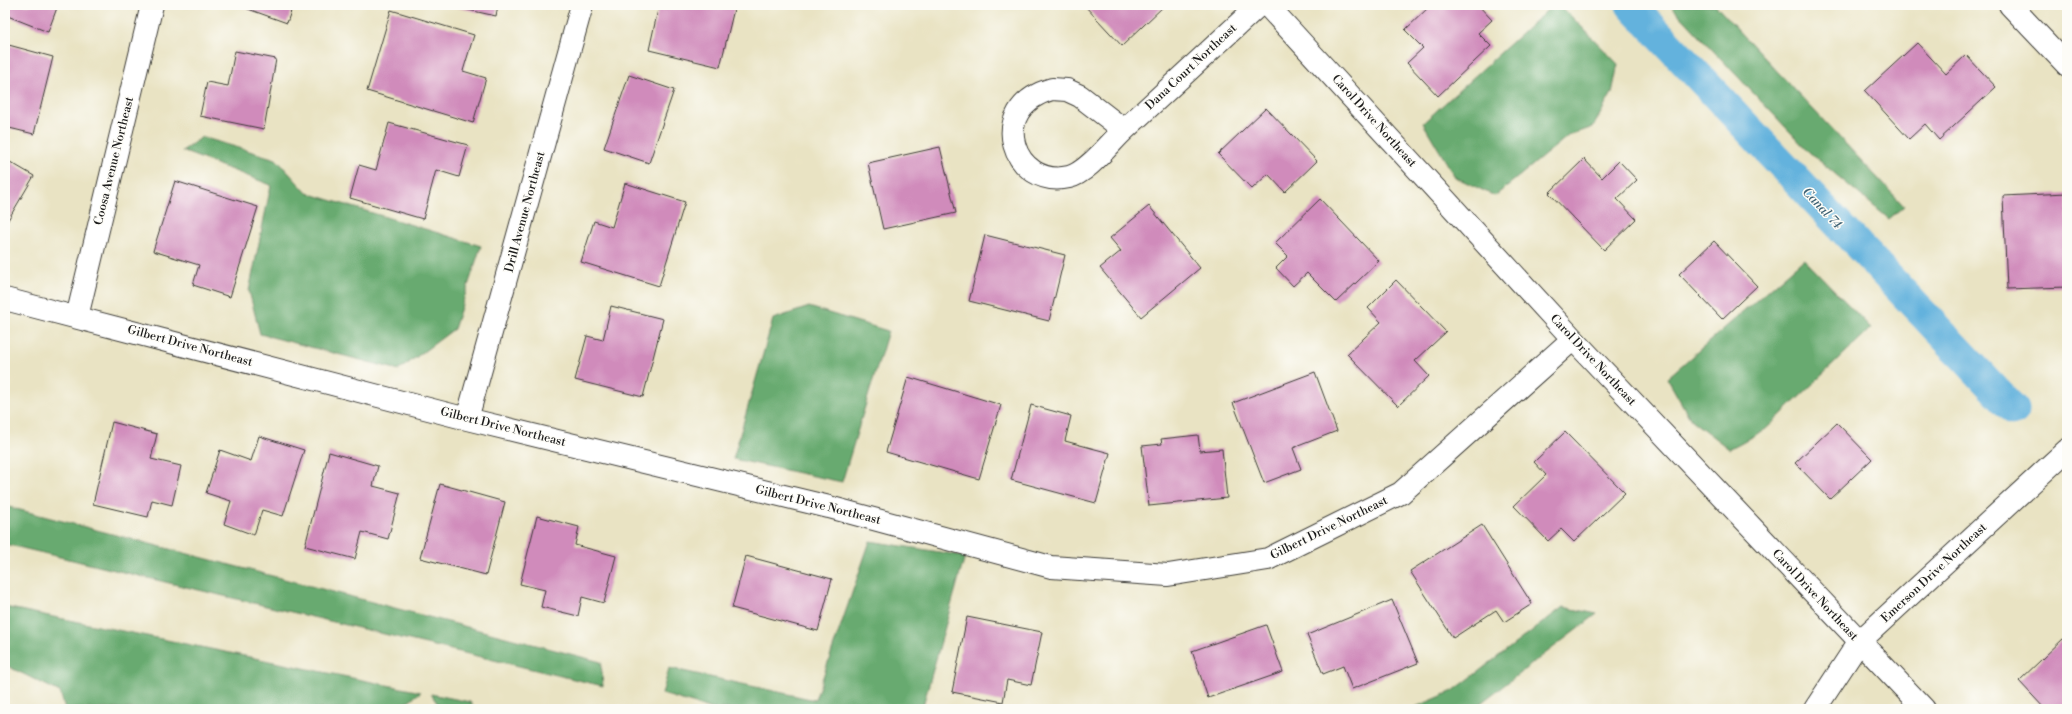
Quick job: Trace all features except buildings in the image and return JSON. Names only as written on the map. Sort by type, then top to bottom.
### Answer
[{"type":"street","name":"Coosa Avenue Northeast","points":[[77,317],[152,5]]},
{"type":"street","name":"Drill Avenue Northeast","points":[[468,419],[582,5]]},
{"type":"street","name":"Dana Court Northeast","points":[[1124,130],[1080,96],[1067,90],[1052,89],[1038,93],[1026,101],[1017,113],[1013,127],[1013,142],[1018,156],[1027,167],[1040,175],[1054,178],[1069,177],[1082,170],[1259,5]]},
{"type":"street","name":"Carol Drive Northeast","points":[[1267,5],[1573,339],[1924,709]]},
{"type":"street","points":[[2010,5],[2067,65]]},
{"type":"street","name":"Gilbert Drive Northeast","points":[[5,299],[468,419],[829,508],[1051,567],[1168,575],[1268,559],[1401,493],[1573,339]]},
{"type":"street","name":"Emerson Drive Northeast","points":[[1814,709],[1859,642],[2067,450]]},
{"type":"green space","points":[[1553,5],[1560,5],[1618,64],[1612,93],[1593,127],[1568,136],[1495,196],[1455,177],[1423,123]]},
{"type":"green space","points":[[1670,5],[1715,5],[1904,206],[1889,219],[1809,152]]},
{"type":"green space","points":[[202,137],[276,159],[307,193],[481,246],[454,329],[399,370],[260,334],[249,291],[271,185],[182,151]]},
{"type":"green space","points":[[1804,259],[1871,328],[1766,429],[1729,449],[1691,420],[1667,378]]},
{"type":"green space","points":[[809,307],[888,331],[842,482],[733,459],[773,319]]},
{"type":"green space","points":[[5,506],[601,662],[603,686],[5,544]]},
{"type":"green space","points":[[870,541],[965,556],[922,709],[712,709],[662,694],[669,668],[815,700]]},
{"type":"green space","points":[[5,607],[421,692],[397,709],[65,709],[60,692],[5,665]]},
{"type":"green space","points":[[1563,607],[1597,614],[1473,709],[1411,709],[1453,691]]},
{"type":"green space","points":[[431,694],[470,702],[475,709],[441,709]]},
{"type":"waterway","name":"Canal 74","points":[[1631,5],[2014,410]]}]
